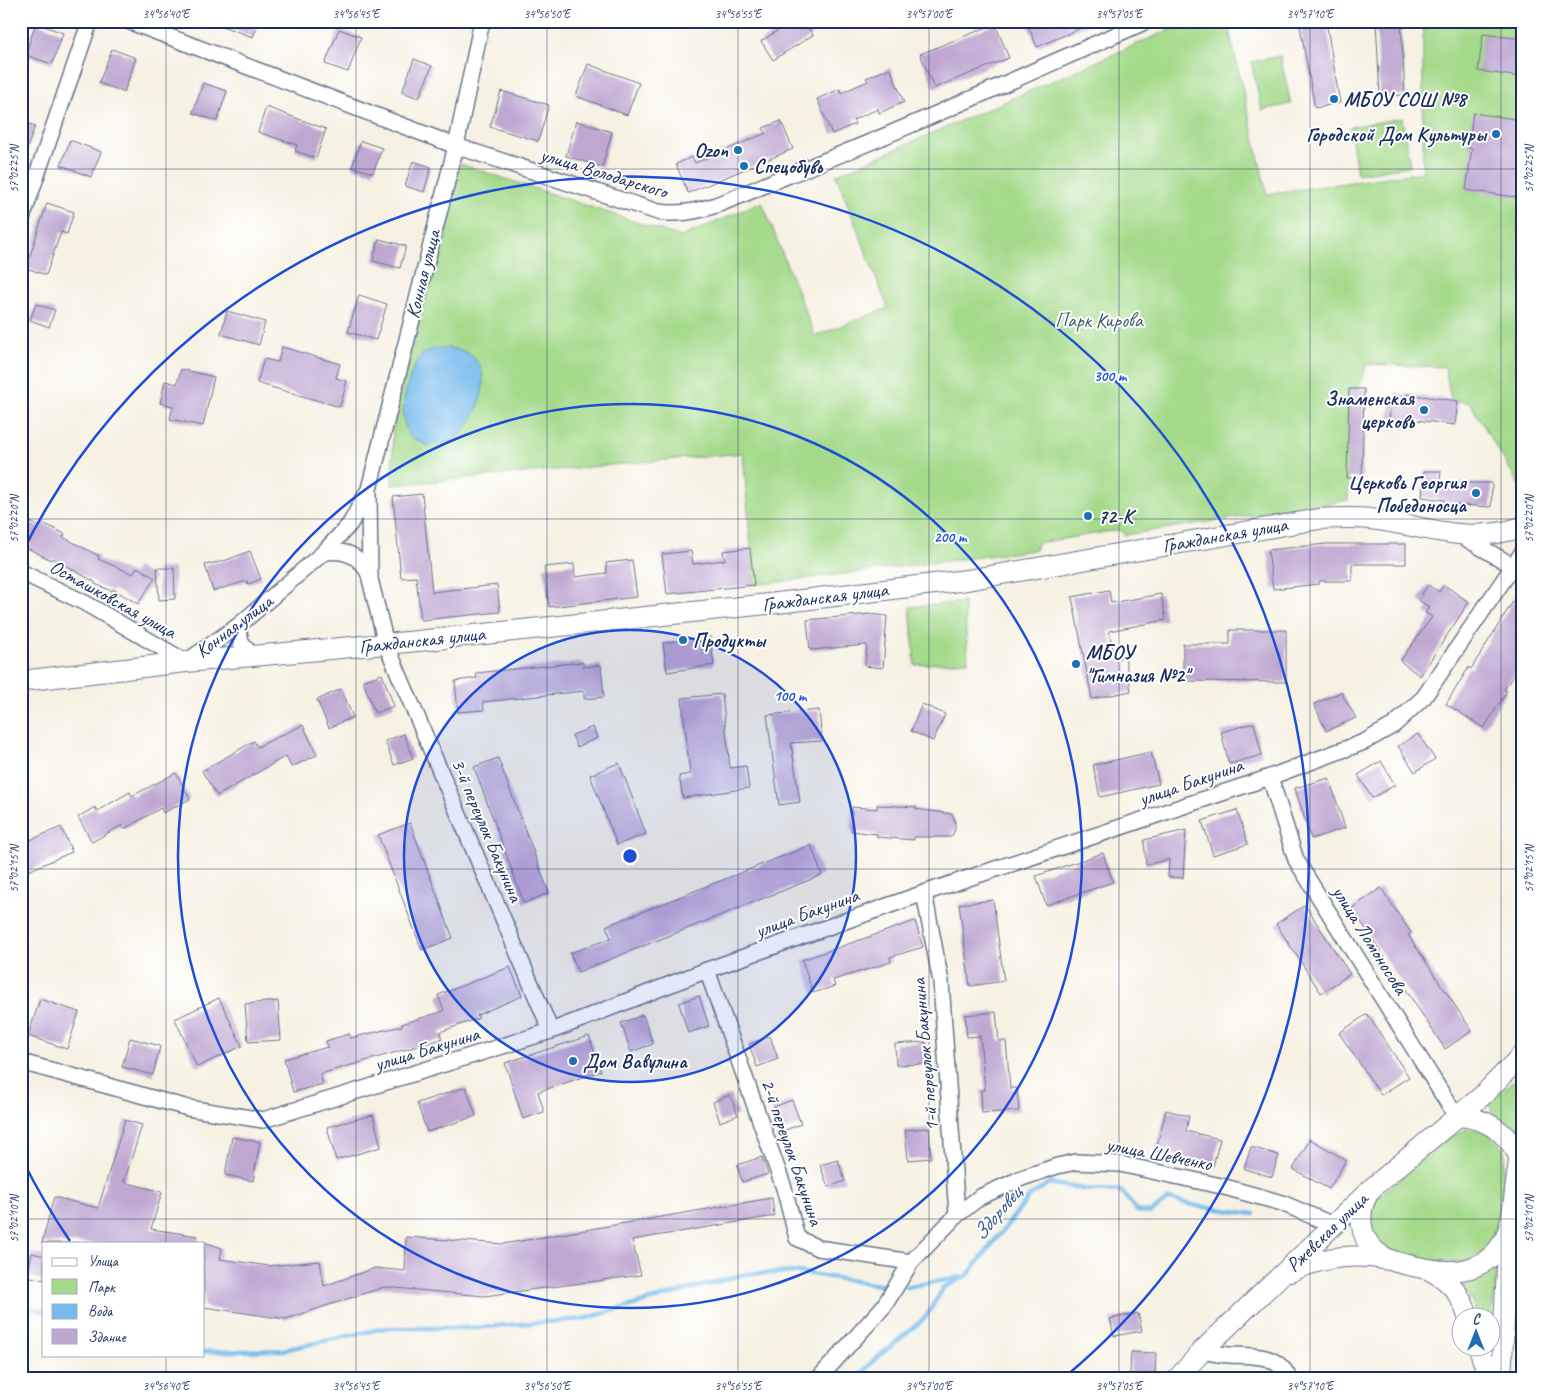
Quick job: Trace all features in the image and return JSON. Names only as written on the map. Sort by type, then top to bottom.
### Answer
[{"type":"main road","name":"Гражданская улица","points":[[186,662],[386,644],[777,603],[967,580],[1319,519],[1346,517],[1371,519],[1460,535],[1493,534],[1522,527]]},
{"type":"main road","name":"Конная улица","points":[[21,682],[186,662]]},
{"type":"main road","points":[[1509,1230],[1497,1251],[1478,1266],[1455,1272],[1431,1271],[1395,1262],[1376,1252],[1364,1235],[1361,1221],[1362,1207],[1372,1188],[1489,1090],[1522,1055]]},
{"type":"main road","points":[[1456,1116],[1476,1118],[1494,1126],[1521,1152],[1509,1230],[1514,1303],[1502,1378]]},
{"type":"main road","name":"Ржевская улица","points":[[1178,1378],[1202,1351],[1372,1188]]},
{"type":"main road","name":"Ржевская улица","points":[[1282,1276],[1306,1265],[1332,1258],[1364,1256],[1395,1262]]},
{"type":"main road","points":[[1431,1271],[1447,1281],[1456,1290],[1465,1306]]},
{"type":"main road","points":[[1481,1356],[1489,1378]]},
{"type":"street","points":[[21,221],[90,21]]},
{"type":"street","name":"улица Володарского","points":[[128,21],[456,146],[658,212],[690,213],[829,159],[1147,21]]},
{"type":"street","name":"Конная улица","points":[[186,662],[238,626],[323,553],[350,524],[369,489],[456,146],[482,21]]},
{"type":"street","name":"Конная улица","points":[[369,489],[370,578],[386,644]]},
{"type":"street","name":"Гражданская улица","points":[[1460,535],[1512,566]]},
{"type":"street","points":[[323,553],[340,551],[356,557],[367,570],[370,578]]},
{"type":"street","name":"улица Бакунина","points":[[21,1062],[188,1108],[263,1120],[551,1031],[707,970],[924,893],[1270,777],[1364,742],[1394,725],[1424,697],[1522,553]]},
{"type":"street","name":"Осташковская улица","points":[[21,572],[85,603],[186,662]]},
{"type":"street","points":[[238,626],[241,643],[253,656]]},
{"type":"street","name":"3-й переулок Бакунина","points":[[386,644],[551,1031]]},
{"type":"street","name":"улица Ломоносова","points":[[1270,777],[1296,860],[1456,1116]]},
{"type":"street","name":"1-й переулок Бакунина","points":[[924,893],[941,982],[957,1215]]},
{"type":"street","name":"2-й переулок Бакунина","points":[[707,970],[784,1188],[797,1238],[818,1248],[911,1262]]},
{"type":"street","name":"улица Шевченко","points":[[820,1378],[884,1306],[911,1262],[957,1215],[980,1197],[1022,1178],[1076,1162],[1094,1161],[1120,1164],[1221,1186],[1282,1203],[1333,1225]]},
{"type":"street","points":[[1202,1351],[1227,1355],[1266,1357],[1277,1362],[1289,1378]]},
{"type":"green space","name":"Парк Кирова","points":[[1190,21],[1227,21],[1267,194],[1423,172],[1423,21],[1522,21],[1522,490],[1470,403],[1451,400],[1445,367],[1367,364],[1358,389],[1349,389],[1348,500],[1125,535],[1119,530],[1037,543],[1035,550],[754,585],[743,453],[392,485],[393,418],[461,164],[681,237],[762,202],[815,336],[888,308],[836,175]]},
{"type":"green space","points":[[1280,56],[1291,104],[1262,110],[1251,62]]},
{"type":"green space","points":[[1402,118],[1410,166],[1357,174],[1350,127]]},
{"type":"green space","points":[[964,602],[968,661],[915,665],[910,607]]},
{"type":"green space","points":[[1522,1073],[1522,1117],[1517,1132],[1512,1134],[1496,1121],[1490,1107],[1492,1100]]},
{"type":"green space","points":[[1465,1129],[1485,1130],[1503,1148],[1505,1156],[1498,1236],[1488,1251],[1464,1262],[1432,1260],[1396,1254],[1383,1247],[1369,1227],[1372,1206],[1376,1199],[1439,1144]]},
{"type":"green space","points":[[1497,1268],[1493,1306],[1473,1306],[1461,1279]]},
{"type":"water","points":[[438,348],[465,352],[476,361],[481,371],[483,382],[482,395],[472,419],[458,437],[448,442],[429,446],[409,436],[403,415],[405,397],[410,377],[422,355]]},
{"type":"building","points":[[214,21],[259,21],[253,37],[213,23]]},
{"type":"building","points":[[793,21],[804,21],[813,35],[773,60],[761,41]]},
{"type":"building","points":[[1026,21],[1097,21],[1037,47]]},
{"type":"building","points":[[1299,21],[1326,21],[1340,103],[1315,108]]},
{"type":"building","points":[[1376,21],[1401,21],[1405,95],[1380,96]]},
{"type":"building","points":[[36,23],[63,33],[52,64],[25,55]]},
{"type":"building","points":[[995,24],[1009,58],[934,88],[920,54]]},
{"type":"building","points":[[339,29],[361,37],[348,72],[325,64]]},
{"type":"building","name":"Городской Дом Культуры","points":[[1483,34],[1522,39],[1522,77],[1478,71]]},
{"type":"building","points":[[112,49],[136,58],[124,92],[99,83]]},
{"type":"building","points":[[414,59],[432,66],[419,98],[402,92]]},
{"type":"building","points":[[588,64],[639,83],[627,115],[576,96]]},
{"type":"building","points":[[890,68],[904,102],[879,113],[878,109],[853,120],[855,124],[832,134],[817,99],[840,89],[841,93],[868,81],[866,78]]},
{"type":"building","points":[[203,83],[227,91],[217,121],[193,113]]},
{"type":"building","points":[[501,91],[549,105],[538,141],[490,127]]},
{"type":"building","points":[[266,107],[326,129],[316,158],[295,151],[297,145],[258,132]]},
{"type":"building","points":[[1473,113],[1522,120],[1522,198],[1466,190],[1472,148],[1468,148]]},
{"type":"building","points":[[21,121],[35,126],[23,160],[21,160]]},
{"type":"building","points":[[576,121],[612,132],[602,167],[566,156]]},
{"type":"building","points":[[781,121],[793,149],[688,193],[676,164],[692,157],[695,163],[766,133],[763,128]]},
{"type":"building","points":[[70,140],[101,152],[91,177],[61,165]]},
{"type":"building","points":[[361,141],[382,148],[373,173],[352,167]]},
{"type":"building","points":[[413,161],[431,167],[424,192],[405,186]]},
{"type":"building","points":[[47,203],[74,212],[67,234],[61,232],[46,275],[26,268]]},
{"type":"building","points":[[379,239],[406,246],[400,268],[373,261]]},
{"type":"building","points":[[359,295],[387,304],[376,340],[348,332]]},
{"type":"building","points":[[36,304],[55,310],[49,327],[30,320]]},
{"type":"building","points":[[227,311],[265,322],[259,345],[221,334]]},
{"type":"building","points":[[282,347],[340,364],[336,378],[347,381],[340,407],[257,383],[264,359],[278,362]]},
{"type":"building","points":[[181,369],[214,377],[203,426],[170,419],[173,406],[160,403],[165,381],[177,384]]},
{"type":"building","points":[[1349,389],[1364,389],[1362,478],[1347,478]]},
{"type":"building","name":"Знаменская церковь","points":[[1406,394],[1458,401],[1455,425],[1409,419],[1409,422],[1389,419],[1392,395],[1405,397]]},
{"type":"building","points":[[1424,471],[1441,471],[1440,483],[1492,483],[1491,507],[1445,504],[1445,500],[1422,497]]},
{"type":"building","points":[[422,494],[432,592],[497,585],[500,612],[421,620],[416,577],[401,578],[393,497]]},
{"type":"building","points":[[21,517],[40,527],[43,523],[65,534],[63,537],[99,556],[98,559],[133,574],[137,567],[155,578],[138,604],[113,589],[112,591],[95,584],[95,582],[52,558],[51,560],[21,545]]},
{"type":"building","points":[[1326,544],[1406,544],[1406,564],[1352,564],[1352,581],[1319,581],[1319,584],[1273,589],[1268,550]]},
{"type":"building","points":[[750,548],[754,585],[667,594],[662,554],[691,551],[693,564],[725,560],[723,551]]},
{"type":"building","points":[[250,551],[261,579],[248,584],[247,581],[213,591],[205,565],[224,561]]},
{"type":"building","points":[[632,560],[637,597],[549,607],[544,567],[574,564],[575,577],[607,573],[606,563]]},
{"type":"building","points":[[157,568],[174,568],[175,599],[159,600]]},
{"type":"building","points":[[1428,585],[1439,592],[1444,585],[1469,602],[1420,676],[1400,661],[1432,617],[1425,613],[1429,607],[1418,600]]},
{"type":"building","points":[[1522,587],[1522,661],[1504,690],[1507,691],[1484,728],[1446,704],[1469,667],[1471,669]]},
{"type":"building","points":[[1109,590],[1111,603],[1161,594],[1166,620],[1109,631],[1115,659],[1125,657],[1131,691],[1092,699],[1072,597]]},
{"type":"building","points":[[870,614],[887,616],[883,668],[865,666],[867,645],[810,650],[807,620]]},
{"type":"building","points":[[1230,630],[1286,630],[1286,682],[1183,681],[1183,644],[1230,644]]},
{"type":"building","points":[[710,636],[714,665],[667,672],[663,643]]},
{"type":"building","points":[[583,662],[583,667],[601,665],[604,697],[584,699],[584,691],[483,702],[484,710],[458,712],[455,681],[477,678],[476,673]]},
{"type":"building","points":[[382,674],[394,706],[375,713],[363,681]]},
{"type":"building","points":[[341,689],[353,717],[329,728],[317,700]]},
{"type":"building","points":[[1341,692],[1356,718],[1326,731],[1314,704]]},
{"type":"building","points":[[722,694],[730,768],[746,766],[749,788],[683,798],[679,776],[690,774],[682,698]]},
{"type":"building","points":[[922,704],[945,714],[933,741],[911,731]]},
{"type":"building","points":[[819,710],[822,741],[791,743],[800,802],[779,805],[767,715]]},
{"type":"building","points":[[1254,723],[1262,755],[1229,764],[1221,732]]},
{"type":"building","points":[[303,725],[317,755],[291,767],[286,756],[217,796],[202,771],[254,741],[257,747]]},
{"type":"building","points":[[593,727],[597,738],[577,747],[572,735]]},
{"type":"building","points":[[404,734],[413,758],[394,765],[385,741]]},
{"type":"building","points":[[1418,734],[1435,759],[1415,772],[1398,746]]},
{"type":"building","points":[[1151,752],[1159,784],[1100,797],[1093,765]]},
{"type":"building","points":[[498,758],[549,893],[524,903],[474,767]]},
{"type":"building","points":[[1381,761],[1395,785],[1372,798],[1358,775]]},
{"type":"building","points":[[619,763],[646,834],[617,845],[590,775]]},
{"type":"building","points":[[176,773],[190,799],[163,813],[161,808],[124,829],[122,825],[92,842],[78,817],[95,807],[97,811],[130,792],[132,796]]},
{"type":"building","points":[[1329,778],[1345,828],[1311,839],[1295,788]]},
{"type":"building","points":[[877,805],[916,807],[916,809],[952,814],[955,821],[955,830],[951,837],[914,837],[914,840],[877,837],[877,834],[851,831],[852,807],[877,809]]},
{"type":"building","points":[[1237,810],[1248,844],[1213,855],[1202,821]]},
{"type":"building","points":[[410,823],[453,938],[422,950],[378,835]]},
{"type":"building","points":[[61,827],[72,852],[21,874],[21,844]]},
{"type":"building","points":[[1186,830],[1183,878],[1168,877],[1169,859],[1146,865],[1144,840]]},
{"type":"building","points":[[811,845],[822,875],[578,972],[570,953],[611,938],[606,926]]},
{"type":"building","points":[[1103,853],[1113,882],[1046,905],[1036,876]]},
{"type":"building","points":[[1381,888],[1411,933],[1408,935],[1472,1031],[1445,1049],[1352,908]]},
{"type":"building","points":[[993,900],[1004,981],[970,986],[959,904]]},
{"type":"building","points":[[1305,905],[1350,974],[1321,993],[1276,924]]},
{"type":"building","points":[[915,921],[923,947],[890,957],[891,962],[833,980],[835,986],[813,993],[802,960]]},
{"type":"building","points":[[510,967],[522,996],[477,1015],[479,1018],[440,1032],[442,1039],[320,1074],[323,1084],[293,1092],[284,1059],[328,1047],[326,1041],[349,1034],[350,1038],[402,1026],[402,1024],[444,1011],[438,995]]},
{"type":"building","points":[[699,996],[709,1026],[688,1033],[679,1003]]},
{"type":"building","points":[[219,998],[242,1046],[197,1067],[175,1019]]},
{"type":"building","points":[[40,999],[79,1012],[67,1049],[28,1036]]},
{"type":"building","points":[[278,1001],[281,1040],[248,1042],[245,1004]]},
{"type":"building","points":[[996,1012],[999,1041],[1006,1041],[1010,1088],[1017,1088],[1019,1111],[982,1113],[981,1090],[985,1090],[980,1036],[967,1037],[965,1015]]},
{"type":"building","points":[[1367,1014],[1409,1077],[1381,1095],[1339,1033]]},
{"type":"building","points":[[643,1015],[653,1044],[631,1052],[621,1023]]},
{"type":"building","points":[[589,1036],[601,1071],[538,1092],[544,1112],[523,1119],[505,1063]]},
{"type":"building","points":[[770,1036],[778,1059],[757,1067],[749,1044]]},
{"type":"building","points":[[130,1038],[160,1046],[153,1075],[122,1067]]},
{"type":"building","points":[[926,1042],[928,1064],[896,1065],[895,1044]]},
{"type":"building","points":[[466,1087],[476,1116],[427,1132],[417,1103]]},
{"type":"building","points":[[730,1095],[738,1115],[720,1122],[713,1102]]},
{"type":"building","points":[[792,1100],[801,1124],[780,1132],[771,1108]]},
{"type":"building","points":[[1166,1110],[1189,1116],[1186,1131],[1220,1139],[1213,1166],[1156,1150]]},
{"type":"building","points":[[373,1115],[381,1147],[336,1160],[327,1127]]},
{"type":"building","points":[[125,1120],[142,1125],[124,1182],[162,1192],[151,1229],[198,1236],[197,1242],[42,1242],[54,1197],[98,1208]]},
{"type":"building","points":[[929,1128],[931,1158],[908,1160],[905,1130]]},
{"type":"building","points":[[232,1137],[260,1142],[253,1181],[225,1175]]},
{"type":"building","points":[[1310,1139],[1346,1160],[1329,1189],[1293,1169]]},
{"type":"building","points":[[1251,1147],[1279,1155],[1272,1177],[1244,1169]]},
{"type":"building","points":[[762,1157],[768,1174],[742,1182],[737,1165]]},
{"type":"building","points":[[838,1160],[845,1181],[828,1187],[820,1165]]},
{"type":"building","points":[[772,1198],[774,1216],[632,1240],[641,1275],[484,1296],[384,1287],[286,1319],[205,1307],[205,1242],[222,1248],[220,1259],[269,1266],[320,1261],[324,1286],[375,1268],[405,1271],[406,1237],[503,1244]]},
{"type":"building","points":[[32,1253],[42,1256],[42,1280],[27,1276]]},
{"type":"building","points":[[1138,1313],[1142,1331],[1114,1336],[1110,1319]]},
{"type":"building","points":[[1131,1352],[1156,1353],[1155,1374],[1130,1374]]},
{"type":"waterway","name":"Здоровец","points":[[858,1378],[873,1361],[925,1318],[944,1287],[967,1276],[1029,1197],[1049,1183],[1083,1189],[1121,1191],[1137,1211],[1150,1213],[1169,1199],[1197,1206],[1254,1214]]},
{"type":"waterway","points":[[205,1352],[283,1350],[385,1328],[473,1328],[583,1319],[745,1274],[798,1272],[885,1286]]},
{"type":"waterway","points":[[907,1287],[960,1277]]},
{"type":"waterway","points":[[21,1307],[42,1311]]},
{"type":"place","name":"МБОУ СОШ №8","points":[[1334,99]]},
{"type":"place","name":"Городской Дом Культуры","points":[[1496,134]]},
{"type":"place","name":"Ozon","points":[[738,150]]},
{"type":"place","name":"Спецобувь","points":[[744,166]]},
{"type":"place","name":"Знаменская церковь","points":[[1424,410]]},
{"type":"place","name":"Церковь Георгия Победоносца","points":[[1476,493]]},
{"type":"place","name":"72-К","points":[[1088,516]]},
{"type":"place","name":"Продукты","points":[[683,640]]},
{"type":"place","name":"МБОУ \"Гимназия №2\"","points":[[1076,664]]},
{"type":"place","name":"Дом Вавулина","points":[[573,1061]]}]
